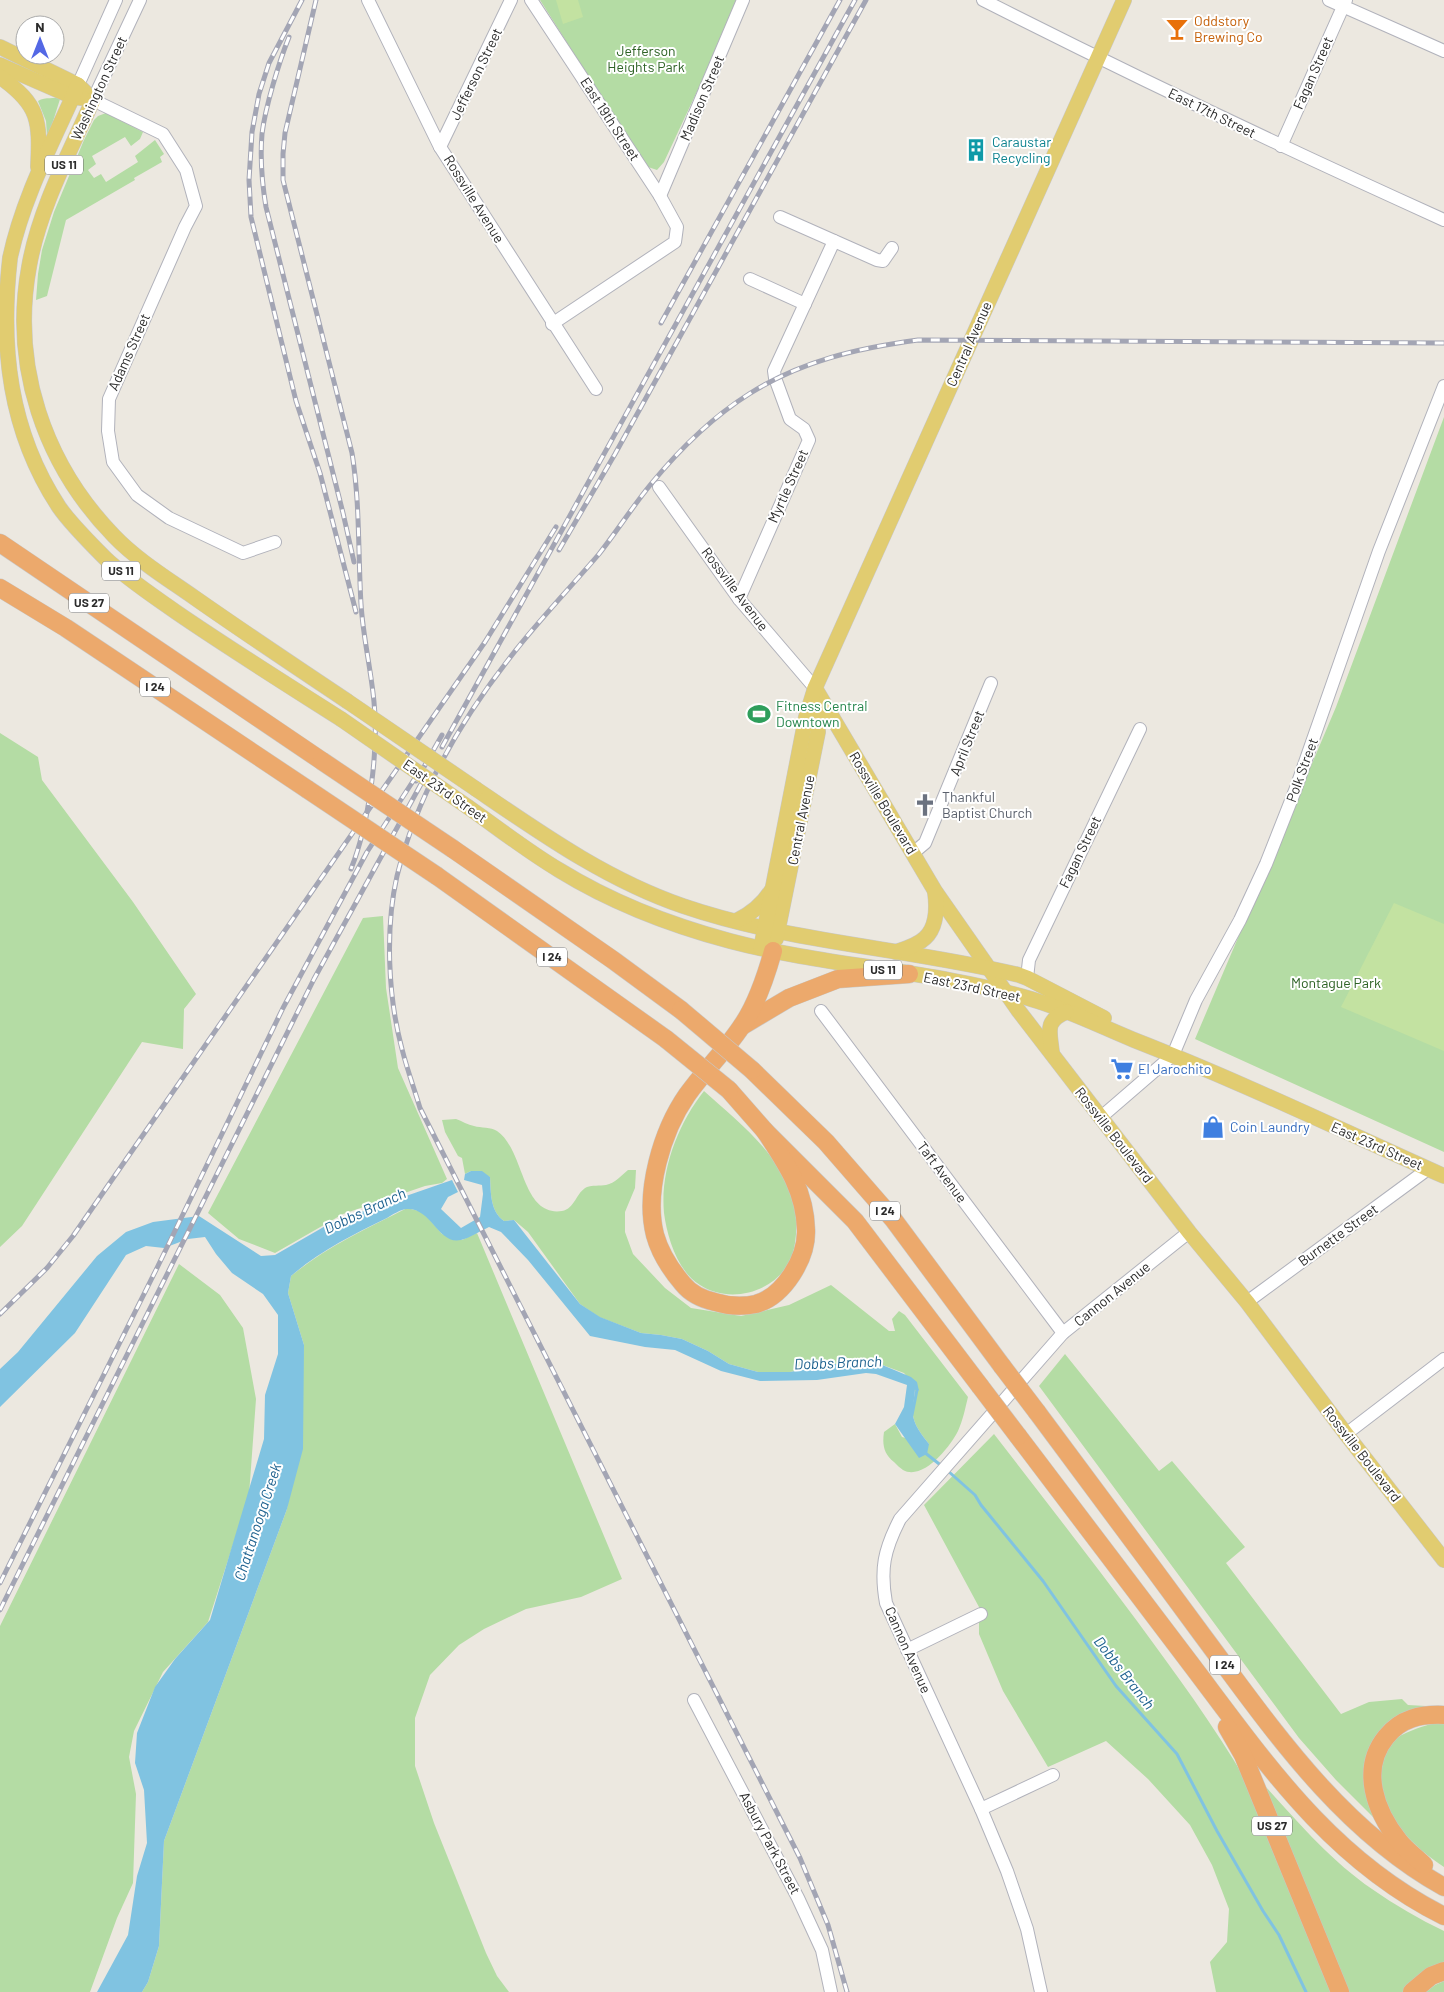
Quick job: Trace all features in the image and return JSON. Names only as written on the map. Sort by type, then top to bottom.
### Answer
[{"type":"highway","name":"US 27","points":[[0,543],[177,664]]},
{"type":"highway","name":"I 24","points":[[0,556],[177,664],[454,849],[681,1010],[752,1070],[826,1142],[887,1212],[1296,1759],[1361,1828],[1420,1873],[1444,1886]]},
{"type":"highway","name":"I 24","points":[[0,588],[83,639],[437,876],[666,1039],[730,1090],[765,1131],[854,1221],[1269,1768],[1321,1827],[1351,1854],[1388,1883],[1422,1905],[1444,1916]]},
{"type":"highway","points":[[765,1131],[790,1169],[803,1199],[806,1232],[794,1273],[779,1290],[757,1304],[731,1306],[701,1299],[684,1286],[667,1262],[656,1235],[652,1209],[654,1181],[661,1150],[686,1096],[742,1026],[764,981],[767,949]]},
{"type":"highway","points":[[742,1026],[789,998],[838,979],[909,974]]},
{"type":"highway","name":"US 27","points":[[1192,1666],[1243,1756],[1340,1992]]},
{"type":"highway","points":[[1444,1715],[1415,1717],[1401,1723],[1390,1732],[1374,1756],[1372,1784],[1384,1819],[1399,1842],[1444,1886]]},
{"type":"highway","points":[[1412,1992],[1431,1976],[1444,1971]]},
{"type":"main road","name":"Central Avenue","points":[[772,930],[773,888],[806,717],[815,688],[1124,0]]},
{"type":"main road","points":[[0,47],[93,100]]},
{"type":"main road","points":[[0,65],[75,91]]},
{"type":"main road","name":"US 11","points":[[0,77],[15,87],[28,101],[36,116],[39,131],[37,176]]},
{"type":"main road","name":"Washington Street","points":[[20,219],[75,91]]},
{"type":"main road","name":"Washington Street","points":[[38,231],[50,197],[93,100]]},
{"type":"main road","name":"East 23rd Street","points":[[20,219],[3,297],[2,342],[5,373],[13,412],[26,448],[60,509],[106,559],[147,592],[203,631],[341,719],[560,871],[619,902],[681,926],[767,949],[1005,992],[1034,1000],[1174,1055],[1444,1176]]},
{"type":"main road","name":"East 23rd Street","points":[[38,231],[29,266],[24,304],[24,339],[35,405],[47,439],[66,475],[85,504],[115,537],[153,569],[552,842],[627,883],[682,906],[772,930],[988,968],[1027,978],[1174,1055]]},
{"type":"main road","name":"Central Avenue","points":[[767,949],[818,732],[815,688]]},
{"type":"main road","name":"Rossville Boulevard","points":[[815,688],[935,891],[1005,992],[1100,1118],[1189,1232],[1247,1302],[1346,1434],[1443,1558]]},
{"type":"main road","points":[[736,921],[748,916],[757,909],[773,888]]},
{"type":"main road","points":[[896,952],[926,938],[934,924],[937,905],[935,891]]},
{"type":"main road","points":[[1052,1054],[1050,1034],[1052,1021],[1066,1012]]},
{"type":"street","name":"Washington Street","points":[[75,91],[116,0]]},
{"type":"street","name":"Washington Street","points":[[93,100],[140,0]]},
{"type":"street","name":"Rossville Avenue","points":[[368,0],[440,147],[552,324],[596,389]]},
{"type":"street","name":"Jefferson Street","points":[[440,147],[511,0]]},
{"type":"street","name":"East 19th Street","points":[[531,0],[660,196],[677,226],[675,242],[552,324]]},
{"type":"street","name":"Madison Street","points":[[660,196],[743,0]]},
{"type":"street","name":"East 17th Street","points":[[983,0],[1281,146],[1444,220]]},
{"type":"street","points":[[1329,0],[1345,3],[1444,51]]},
{"type":"street","name":"Fagan Street","points":[[1281,146],[1345,3]]},
{"type":"street","name":"Adams Street","points":[[93,100],[163,134],[186,170],[196,206],[184,227],[109,398],[108,430],[113,462],[137,495],[169,518],[243,553],[276,542]]},
{"type":"street","points":[[780,217],[883,261],[892,248]]},
{"type":"street","name":"Myrtle Street","points":[[739,599],[809,440],[804,429],[790,419],[774,371],[834,241]]},
{"type":"street","points":[[750,279],[805,304]]},
{"type":"street","name":"Polk Street","points":[[1100,1118],[1174,1055],[1196,1000],[1240,920],[1266,864],[1296,788],[1379,551],[1444,386]]},
{"type":"street","name":"Rossville Avenue","points":[[659,487],[739,599],[815,688]]},
{"type":"street","name":"April Street","points":[[912,853],[925,843],[992,683]]},
{"type":"street","name":"Fagan Street","points":[[1027,978],[1029,960],[1140,728]]},
{"type":"street","name":"Taft Avenue","points":[[821,1011],[1063,1334]]},
{"type":"street","name":"Burnette Street","points":[[1247,1302],[1428,1169]]},
{"type":"street","name":"Cannon Avenue","points":[[1041,1992],[1027,1929],[1007,1871],[981,1809],[886,1603],[882,1580],[884,1556],[890,1538],[900,1519],[1063,1334],[1189,1232]]},
{"type":"street","points":[[1346,1434],[1444,1359]]},
{"type":"street","points":[[907,1650],[981,1614]]},
{"type":"street","name":"Asbury Park Street","points":[[694,1700],[798,1898],[822,1950],[831,1992]]},
{"type":"street","points":[[981,1809],[1053,1776]]},
{"type":"green space","name":"Jefferson Heights Park","points":[[540,0],[736,0],[700,85],[664,162],[657,170],[645,166]]},
{"type":"green space","points":[[556,0],[578,0],[583,17],[563,24]]},
{"type":"green space","points":[[61,96],[49,134],[47,135],[46,121],[38,101]]},
{"type":"green space","points":[[106,113],[143,132],[140,139],[131,146],[125,137],[92,156],[96,164],[88,170],[94,178],[101,174],[106,182],[138,162],[135,156],[155,140],[164,154],[160,157],[162,162],[66,220],[47,296],[36,300],[42,250],[54,212],[94,120]]},
{"type":"green space","name":"Montague Park","points":[[1444,417],[1444,1152],[1195,1039],[1336,707]]},
{"type":"green space","points":[[0,733],[38,757],[42,780],[133,902],[196,994],[184,1009],[183,1049],[142,1042],[22,1226],[0,1247]]},
{"type":"green space","points":[[1394,903],[1444,924],[1444,1051],[1341,1007]]},
{"type":"green space","points":[[383,916],[386,988],[398,1068],[447,1179],[442,1183],[425,1186],[343,1214],[275,1253],[239,1239],[208,1213],[363,918]]},
{"type":"green space","points":[[704,1091],[739,1122],[771,1157],[787,1183],[794,1201],[796,1234],[791,1260],[772,1282],[749,1292],[724,1294],[711,1291],[692,1279],[675,1253],[666,1222],[664,1197],[668,1164],[686,1118]]},
{"type":"green space","points":[[456,1119],[497,1131],[506,1140],[513,1152],[531,1193],[538,1204],[549,1210],[566,1210],[573,1204],[583,1189],[609,1184],[628,1170],[636,1170],[635,1188],[625,1212],[625,1232],[633,1254],[665,1288],[691,1308],[741,1316],[789,1305],[831,1285],[889,1331],[895,1331],[892,1319],[899,1311],[905,1315],[968,1397],[961,1423],[954,1438],[935,1461],[927,1467],[911,1472],[903,1470],[886,1452],[883,1441],[884,1432],[895,1424],[902,1437],[929,1444],[918,1428],[913,1414],[915,1389],[919,1391],[904,1373],[880,1364],[831,1364],[790,1372],[758,1372],[729,1364],[708,1351],[682,1339],[641,1333],[599,1317],[580,1304],[528,1232],[514,1220],[504,1221],[499,1217],[492,1201],[490,1177],[471,1171],[465,1174],[462,1158],[458,1156],[445,1132],[442,1120]]},
{"type":"green space","points":[[407,1208],[423,1212],[442,1234],[462,1240],[477,1233],[622,1579],[581,1597],[526,1609],[484,1629],[459,1645],[430,1675],[415,1718],[415,1766],[434,1823],[486,1953],[497,1976],[509,1992],[142,1992],[148,1982],[159,1946],[164,1841],[287,1509],[304,1345],[288,1293],[291,1276],[332,1247]]},
{"type":"green space","points":[[179,1264],[220,1295],[243,1328],[256,1399],[249,1495],[208,1622],[163,1672],[134,1731],[129,1757],[136,1794],[133,1883],[117,1918],[90,1992],[0,1992],[0,1626]]},
{"type":"green space","points":[[1065,1354],[1159,1471],[1172,1461],[1245,1547],[1226,1563],[1341,1714],[1369,1702],[1402,1699],[1408,1705],[1444,1707],[1374,1741],[1375,1819],[1336,1780],[1299,1738],[1039,1386]]},
{"type":"green space","points":[[994,1434],[1152,1641],[1195,1701],[1248,1784],[1335,1992],[1216,1992],[1210,1962],[1227,1942],[1229,1909],[1212,1865],[1190,1825],[1148,1779],[1106,1741],[1048,1767],[1003,1691],[979,1634],[979,1607],[924,1505]]},
{"type":"green space","points":[[1431,1724],[1444,1724],[1444,1867],[1419,1848],[1397,1824],[1388,1811],[1382,1796],[1380,1781],[1381,1765],[1387,1749],[1393,1741],[1406,1733]]},
{"type":"green space","points":[[1265,1786],[1316,1840],[1357,1878],[1398,1906],[1444,1931],[1444,1965],[1405,1992],[1348,1992]]},
{"type":"green space","points":[[1444,1981],[1444,1992],[1426,1992],[1435,1985]]},
{"type":"water","name":"Chattanooga Creek","points":[[471,1171],[482,1171],[490,1177],[492,1201],[499,1217],[504,1221],[514,1220],[580,1304],[600,1317],[641,1333],[682,1339],[708,1351],[729,1364],[758,1372],[790,1372],[831,1364],[880,1364],[911,1377],[917,1382],[919,1391],[915,1389],[914,1419],[929,1444],[927,1454],[919,1458],[895,1424],[904,1407],[907,1385],[876,1374],[866,1373],[817,1380],[760,1381],[721,1371],[675,1350],[645,1347],[590,1336],[528,1260],[501,1232],[489,1227],[464,1239],[453,1240],[440,1232],[423,1214],[416,1210],[405,1209],[325,1251],[291,1276],[288,1293],[304,1345],[303,1449],[287,1509],[164,1841],[159,1946],[148,1982],[142,1992],[97,1992],[128,1935],[137,1876],[147,1843],[144,1790],[135,1763],[137,1733],[155,1687],[175,1659],[210,1620],[264,1439],[265,1395],[278,1354],[278,1315],[263,1294],[232,1273],[205,1237],[188,1239],[164,1248],[146,1246],[126,1255],[75,1333],[0,1407],[0,1369],[18,1352],[97,1256],[126,1232],[153,1222],[199,1216],[261,1256],[275,1255],[334,1221],[452,1180],[458,1192],[448,1197],[441,1209],[461,1228],[480,1217],[483,1194],[482,1185],[464,1180],[465,1174]]},
{"type":"waterway","name":"Dobbs Branch","points":[[912,1415],[917,1390],[915,1387]]},
{"type":"waterway","name":"Dobbs Branch","points":[[924,1452],[943,1467]]},
{"type":"waterway","name":"Dobbs Branch","points":[[948,1471],[975,1495],[1043,1581],[1116,1686],[1177,1754],[1217,1831],[1279,1935],[1306,1992]]},
{"type":"railway","points":[[302,0],[269,63],[259,94],[252,132],[249,180],[251,217],[296,401],[320,473],[356,612]]},
{"type":"railway","points":[[316,0],[285,133],[283,180],[352,453],[355,472],[361,604],[374,702],[375,742],[368,809],[351,869]]},
{"type":"railway","points":[[661,323],[840,0]]},
{"type":"railway","points":[[442,747],[855,0]]},
{"type":"railway","points":[[559,550],[615,454],[866,0]]},
{"type":"railway","points":[[289,37],[273,85],[262,134],[263,189],[354,562]]},
{"type":"railway","points":[[847,1992],[828,1925],[800,1858],[420,1108],[397,1029],[390,963],[393,897],[397,876],[416,817],[442,760],[493,680],[533,629],[599,554],[651,484],[684,447],[722,413],[749,394],[789,373],[852,352],[918,340],[1444,343]]},
{"type":"railway","points":[[0,1314],[47,1268],[73,1236],[485,642],[556,527]]},
{"type":"railway","points":[[416,781],[442,735]]},
{"type":"railway","points":[[0,1583],[156,1270],[283,1008],[367,852],[417,775]]},
{"type":"railway","points":[[0,1610],[314,979],[426,775]]},
{"type":"place","name":"Oddstory Brewing Co","points":[[1177,29]]},
{"type":"place","name":"Caraustar Recycling","points":[[976,150]]},
{"type":"place","name":"Fitness Central Downtown","points":[[759,714]]},
{"type":"place","name":"Thankful Baptist Church","points":[[925,805]]},
{"type":"place","name":"El Jarochito","points":[[1122,1069]]},
{"type":"place","name":"Coin Laundry","points":[[1213,1127]]}]
